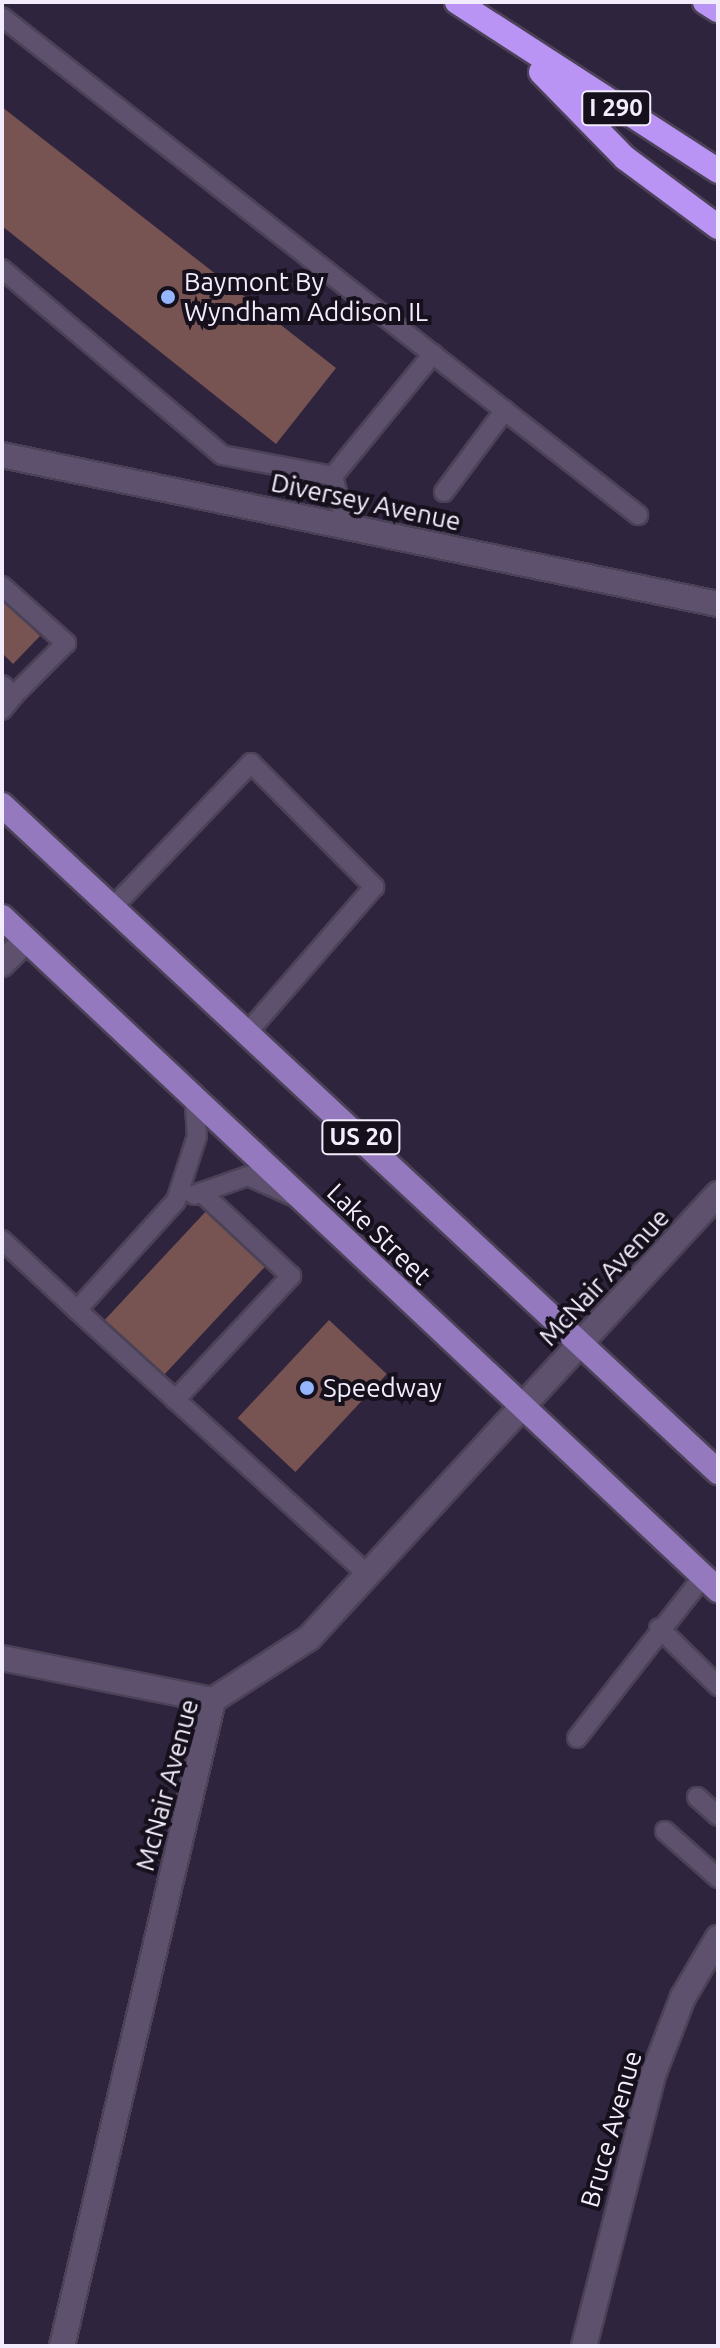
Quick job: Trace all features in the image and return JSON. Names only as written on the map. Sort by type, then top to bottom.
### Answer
[{"type":"highway","name":"I 290","points":[[457,2],[514,44],[718,171]]},
{"type":"highway","points":[[705,2],[718,10]]},
{"type":"highway","points":[[514,44],[625,158],[718,227]]},
{"type":"main road","name":"US 20","points":[[2,805],[114,906],[718,1472]]},
{"type":"main road","name":"Lake Street","points":[[2,917],[194,1093],[521,1408],[710,1584]]},
{"type":"street","name":"Diversey Avenue","points":[[2,455],[718,604]]},
{"type":"street","points":[[2,964],[26,940]]},
{"type":"street","name":"McNair Avenue","points":[[62,2346],[213,1700],[309,1638],[718,1194]]},
{"type":"street","points":[[2,1658],[213,1700]]},
{"type":"street","name":"Bruce Avenue","points":[[584,2346],[653,2075],[683,1997],[718,1938]]},
{"type":"lane","points":[[2,17],[638,515]]},
{"type":"lane","points":[[2,269],[222,455],[333,476]]},
{"type":"lane","points":[[333,476],[433,354]]},
{"type":"lane","points":[[444,492],[505,410]]},
{"type":"lane","points":[[333,476],[346,526]]},
{"type":"lane","points":[[2,586],[66,643],[6,697]]},
{"type":"lane","points":[[114,906],[251,763],[374,887],[247,1033]]},
{"type":"lane","points":[[77,1310],[176,1201],[197,1136],[194,1093]]},
{"type":"lane","points":[[176,1201],[248,1176],[305,1202]]},
{"type":"lane","points":[[175,1400],[291,1276],[201,1192]]},
{"type":"lane","points":[[2,1240],[368,1575]]},
{"type":"lane","points":[[577,1738],[659,1628],[710,1584]]},
{"type":"lane","points":[[659,1628],[718,1686]]},
{"type":"lane","points":[[697,1797],[718,1816]]},
{"type":"lane","points":[[665,1831],[718,1878]]},
{"type":"building","name":"Baymont By Wyndham Addison IL","points":[[2,107],[336,368],[276,444],[2,226]]},
{"type":"building","points":[[2,599],[40,636],[13,664],[2,653]]},
{"type":"building","points":[[209,1208],[268,1263],[163,1376],[104,1321]]},
{"type":"building","points":[[329,1320],[387,1374],[295,1472],[238,1418]]},
{"type":"place","name":"Baymont By Wyndham Addison IL","points":[[168,297]]},
{"type":"place","name":"Speedway","points":[[307,1388]]}]
